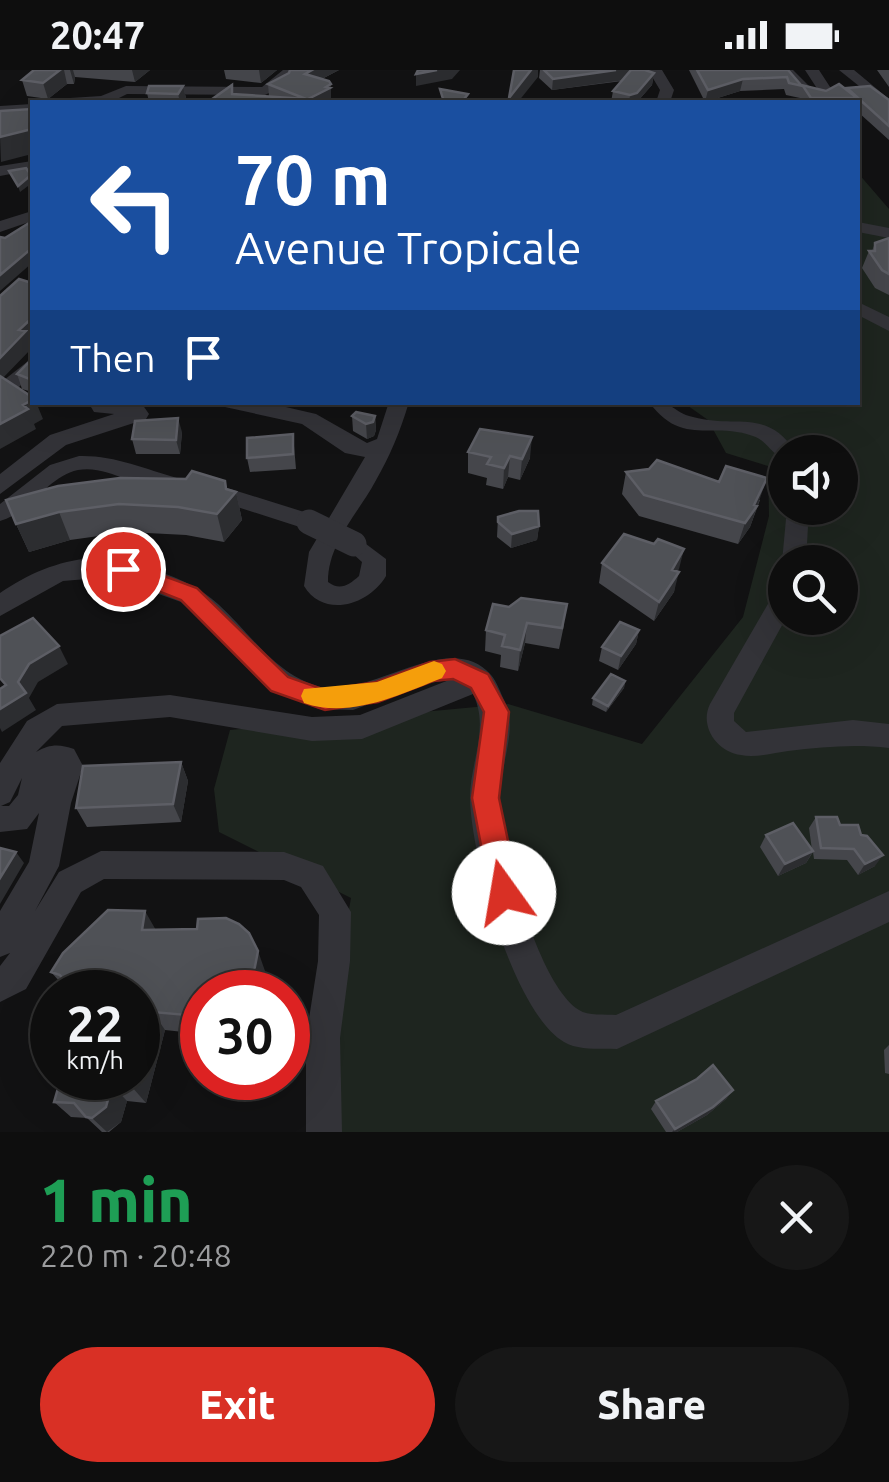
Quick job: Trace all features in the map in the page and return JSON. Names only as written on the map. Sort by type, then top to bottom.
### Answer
[{"type":"street","points":[[105,100],[126,90],[145,88],[264,91],[282,82],[290,70]]},
{"type":"street","points":[[786,70],[806,91],[824,95],[827,93],[812,70]]},
{"type":"street","points":[[846,70],[889,106]]},
{"type":"street","points":[[657,73],[680,81]]},
{"type":"street","points":[[657,73],[667,95],[665,100]]},
{"type":"street","points":[[0,110],[30,108]]},
{"type":"street","points":[[0,171],[30,166]]},
{"type":"street","points":[[0,227],[30,217]]},
{"type":"street","points":[[860,227],[889,233]]},
{"type":"street","points":[[860,309],[889,325]]},
{"type":"street","points":[[10,384],[30,366]]},
{"type":"street","points":[[0,486],[58,440],[139,414],[136,409],[100,405]]},
{"type":"street","points":[[242,405],[275,415],[309,419],[353,448],[379,449]]},
{"type":"street","points":[[0,512],[15,507],[52,474],[75,462],[130,469],[149,482],[190,484],[246,501],[255,508],[309,522],[354,544],[374,559],[374,576],[360,592],[344,598],[326,594],[316,586],[314,575],[319,557],[368,476],[379,449],[391,433],[398,405]]},
{"type":"street","points":[[661,405],[665,413],[678,420],[703,427],[753,426],[771,435]]},
{"type":"street","points":[[6,594],[46,574],[86,565],[123,569],[189,594],[279,684],[325,700],[378,692],[430,672],[455,669],[480,681],[496,712],[485,798],[497,866],[520,947],[556,1013],[576,1030],[617,1032],[889,906]]},
{"type":"street","points":[[768,627],[720,712],[720,725],[732,738],[744,744],[853,732],[889,736]]},
{"type":"street","points":[[0,793],[29,737],[57,715],[170,706],[312,729],[362,726],[426,698],[480,681]]},
{"type":"street","points":[[0,819],[16,818],[31,801],[39,764],[54,756],[64,758],[70,766],[56,803],[44,866],[0,941]]},
{"type":"street","points":[[0,985],[14,977],[70,882],[101,864],[284,866],[312,876],[335,912],[334,961],[323,1038],[324,1132]]},
{"type":"shaded area","points":[[860,175],[889,209],[889,1132],[310,1132],[351,898],[219,832],[214,789],[230,730],[508,704],[642,744],[743,617],[768,520],[768,525],[858,525],[858,435],[768,435],[768,466],[726,453],[708,420],[687,405],[860,405]]},
{"type":"building","points":[[34,70],[60,70],[43,83],[22,80]]},
{"type":"building","points":[[312,70],[305,74],[329,81],[331,84],[326,87],[330,88],[306,100],[211,100],[232,85],[232,94],[306,99],[268,84],[289,73]]},
{"type":"building","points":[[514,70],[531,70],[509,98]]},
{"type":"building","points":[[544,70],[616,70],[553,79]]},
{"type":"building","points":[[631,70],[654,73],[637,93],[613,91]]},
{"type":"building","points":[[697,70],[788,70],[801,85],[826,91],[839,84],[857,98],[811,98],[803,86],[789,83],[787,77],[743,79],[708,90]]},
{"type":"building","points":[[149,86],[183,86],[178,94],[147,93]]},
{"type":"building","points":[[870,86],[889,100],[889,126],[847,88]]},
{"type":"building","points":[[440,89],[468,94],[466,100],[443,100]]},
{"type":"building","points":[[30,109],[30,130],[0,137],[0,111]]},
{"type":"building","points":[[26,168],[30,176],[18,186],[9,171]]},
{"type":"building","points":[[30,225],[30,250],[0,275],[0,237]]},
{"type":"building","points":[[889,238],[889,274],[869,251],[875,251],[875,243]]},
{"type":"building","points":[[19,279],[30,282],[30,320],[19,330],[26,331],[0,358],[0,296]]},
{"type":"building","points":[[30,355],[30,379],[17,374],[29,362]]},
{"type":"building","points":[[0,376],[30,396],[30,401],[23,405],[28,409],[0,424]]},
{"type":"building","points":[[356,412],[375,416],[373,422],[366,424],[352,416]]},
{"type":"building","points":[[178,418],[176,440],[132,439],[135,421]]},
{"type":"building","points":[[480,429],[532,437],[522,459],[510,456],[504,468],[487,464],[491,457],[468,452]]},
{"type":"building","points":[[293,434],[293,454],[247,458],[247,438]]},
{"type":"building","points":[[657,460],[719,482],[726,466],[767,478],[754,505],[757,506],[745,523],[644,495],[626,472],[649,469]]},
{"type":"building","points":[[192,471],[225,481],[226,489],[236,492],[217,514],[178,507],[119,504],[59,512],[16,524],[6,500],[58,486],[120,478],[186,479]]},
{"type":"building","points":[[538,511],[539,526],[512,534],[498,522],[498,517]]},
{"type":"building","points":[[624,534],[654,544],[658,539],[684,549],[672,570],[679,572],[659,602],[602,563]]},
{"type":"building","points":[[521,598],[567,604],[562,628],[527,623],[520,650],[502,646],[505,635],[486,630],[493,604],[509,607]]},
{"type":"building","points":[[33,618],[59,646],[29,664],[18,682],[26,693],[0,709],[0,689],[6,685],[0,678],[0,636]]},
{"type":"building","points":[[620,622],[639,630],[621,656],[602,647]]},
{"type":"building","points":[[611,674],[625,681],[608,706],[593,698]]},
{"type":"building","points":[[181,762],[173,804],[76,808],[83,766]]},
{"type":"building","points":[[816,817],[837,817],[840,825],[858,825],[861,835],[867,836],[883,855],[865,864],[854,849],[821,848]]},
{"type":"building","points":[[793,823],[813,851],[785,864],[766,835]]},
{"type":"building","points":[[0,848],[16,852],[0,878]]},
{"type":"building","points":[[108,910],[145,911],[142,930],[197,929],[198,919],[226,918],[249,933],[258,951],[254,970],[180,970],[180,1014],[160,1013],[160,970],[52,970],[63,953]]},
{"type":"building","points":[[713,1065],[733,1090],[675,1129],[656,1101],[697,1079]]},
{"type":"building","points":[[108,1100],[106,1107],[92,1118],[86,1117],[74,1103],[54,1102]]},
{"type":"slow traffic","points":[[313,696],[325,700],[378,692],[434,671]]},
{"type":"route","points":[[123,569],[189,594],[279,684],[325,700],[378,692],[430,672],[455,669],[480,681],[496,712],[485,798],[504,893]]}]
